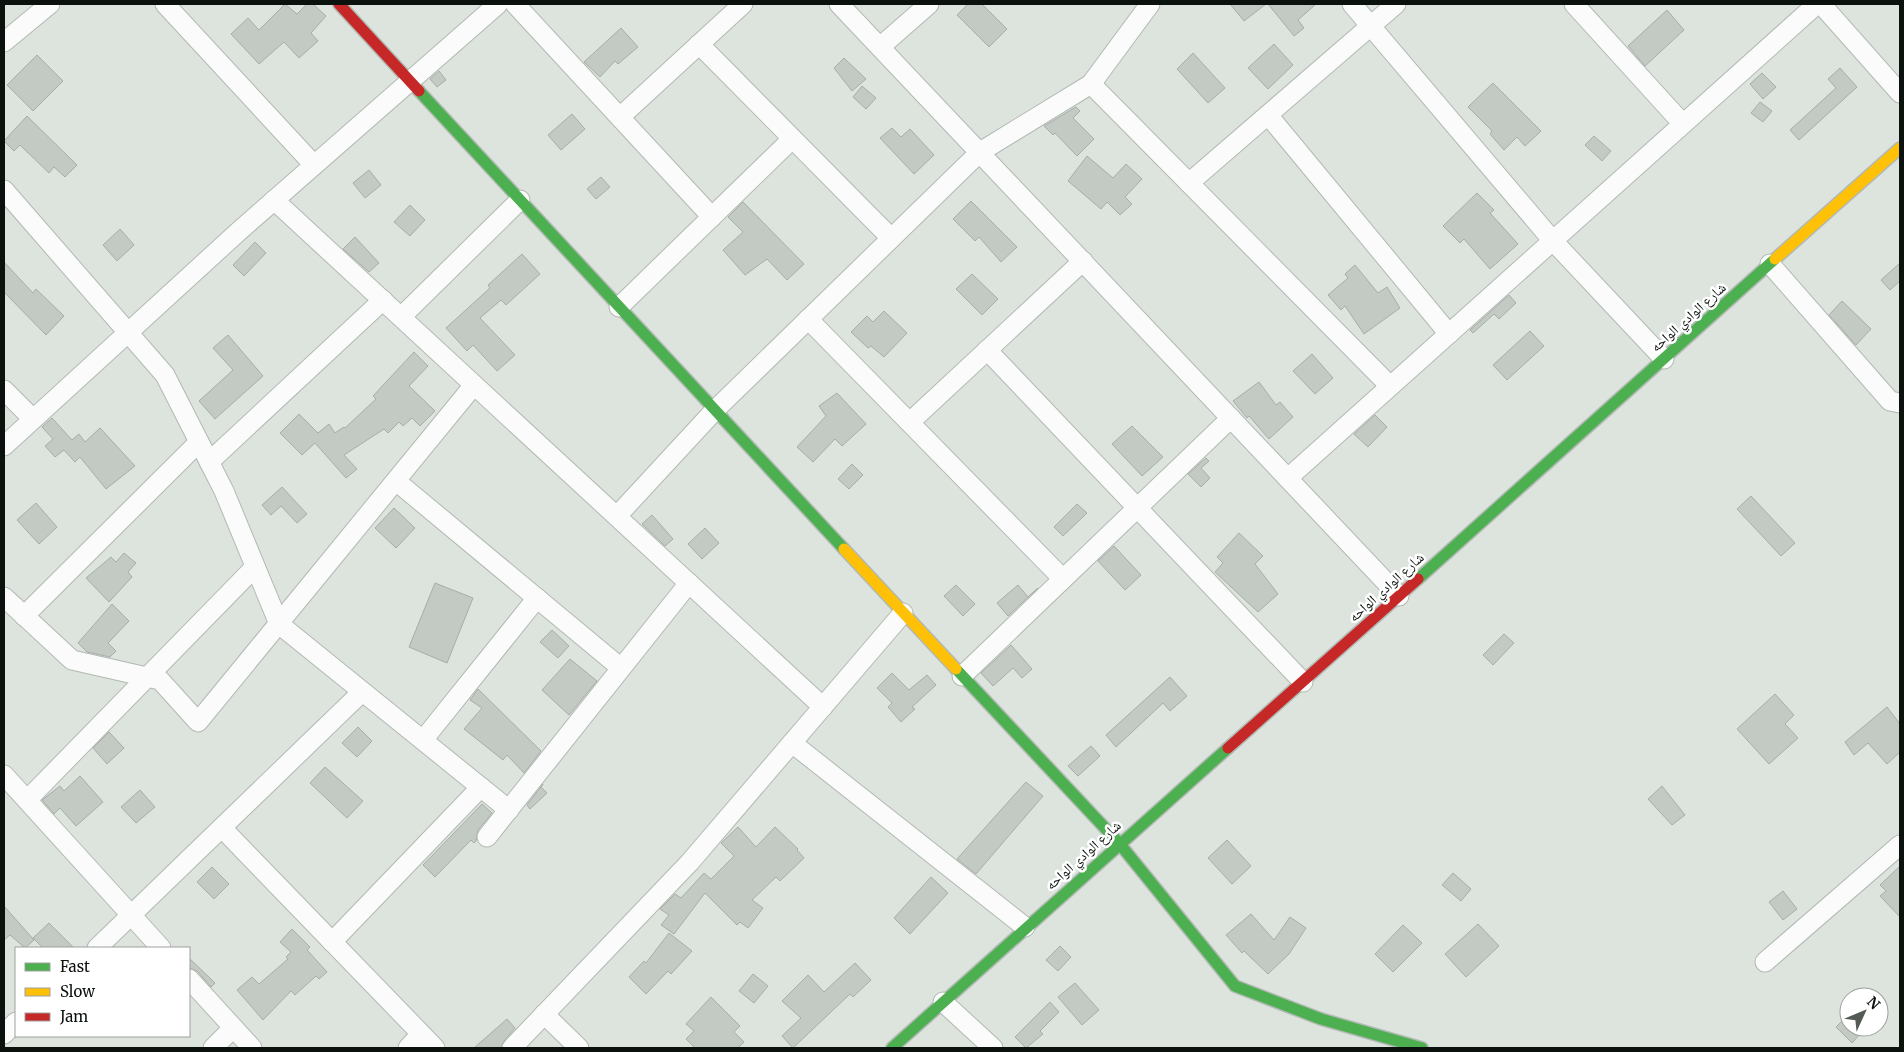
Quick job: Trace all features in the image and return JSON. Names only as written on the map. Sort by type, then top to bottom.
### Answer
[{"type":"street","points":[[4,42],[50,4]]},
{"type":"street","points":[[165,4],[314,165]]},
{"type":"street","points":[[339,4],[903,613],[1120,843],[1235,986],[1321,1019],[1422,1048]]},
{"type":"street","points":[[4,446],[274,200],[498,4]]},
{"type":"street","points":[[515,4],[712,217]]},
{"type":"street","points":[[620,117],[743,4]]},
{"type":"street","points":[[839,4],[1399,596]]},
{"type":"street","points":[[880,47],[928,4]]},
{"type":"street","points":[[617,516],[715,410],[980,152],[1091,84],[1150,4]]},
{"type":"street","points":[[1352,4],[1372,25],[1553,240],[1664,359]]},
{"type":"street","points":[[1189,184],[1396,4]]},
{"type":"street","points":[[1574,4],[1683,124]]},
{"type":"street","points":[[1288,478],[1817,4]]},
{"type":"street","points":[[1821,4],[1900,93]]},
{"type":"street","points":[[699,44],[891,238]]},
{"type":"street","points":[[1091,84],[1390,386]]},
{"type":"street","points":[[1268,115],[1449,334]]},
{"type":"street","points":[[619,307],[792,139]]},
{"type":"street","name":"شارع الوادي الواحه","points":[[892,1048],[1900,148]]},
{"type":"street","points":[[4,190],[165,375],[224,491],[279,624],[509,810]]},
{"type":"street","points":[[274,200],[823,707]]},
{"type":"street","points":[[402,318],[520,200]]},
{"type":"street","points":[[910,422],[1083,261]]},
{"type":"street","points":[[1770,264],[1897,406]]},
{"type":"street","points":[[209,462],[382,300]]},
{"type":"street","points":[[808,319],[1063,579]]},
{"type":"street","points":[[987,350],[1303,682]]},
{"type":"street","points":[[4,597],[72,660],[160,680],[198,722],[474,385]]},
{"type":"street","points":[[4,390],[33,419]]},
{"type":"street","points":[[962,676],[1231,418]]},
{"type":"street","points":[[24,616],[199,442]]},
{"type":"street","points":[[396,481],[621,668]]},
{"type":"street","points":[[27,800],[255,567]]},
{"type":"street","points":[[487,837],[689,583]]},
{"type":"street","points":[[423,740],[537,598]]},
{"type":"street","points":[[512,1048],[690,862],[903,613]]},
{"type":"street","points":[[97,947],[132,916],[362,692]]},
{"type":"street","points":[[792,743],[1025,928]]},
{"type":"street","points":[[4,775],[160,947]]},
{"type":"street","points":[[332,942],[481,787]]},
{"type":"street","points":[[222,828],[435,1048]]},
{"type":"street","points":[[1765,962],[1900,845]]},
{"type":"street","points":[[190,980],[252,1048]]},
{"type":"street","points":[[943,1002],[993,1048]]},
{"type":"street","points":[[544,1014],[579,1048]]},
{"type":"street","points":[[4,1034],[15,1023]]},
{"type":"street","points":[[214,1048],[233,1028]]},
{"type":"street","points":[[408,1048],[421,1034]]},
{"type":"building","points":[[285,4],[297,14],[307,4],[313,4],[326,16],[311,33],[318,41],[299,58],[284,42],[259,64],[231,34],[248,18],[259,30]]},
{"type":"building","points":[[968,4],[982,4],[1007,29],[989,47],[957,15]]},
{"type":"building","points":[[1230,4],[1266,4],[1244,21]]},
{"type":"building","points":[[1268,4],[1316,4],[1298,20],[1304,28],[1294,36]]},
{"type":"building","points":[[1667,10],[1684,30],[1645,66],[1628,46]]},
{"type":"building","points":[[621,28],[638,47],[618,64],[615,61],[600,77],[584,62]]},
{"type":"building","points":[[1274,44],[1293,65],[1268,89],[1248,68]]},
{"type":"building","points":[[1193,53],[1225,88],[1208,103],[1177,69]]},
{"type":"building","points":[[37,55],[63,81],[33,111],[7,85]]},
{"type":"building","points":[[844,58],[866,79],[852,91],[834,68]]},
{"type":"building","points":[[1840,68],[1857,87],[1799,140],[1790,130],[1836,88],[1828,79]]},
{"type":"building","points":[[439,71],[446,80],[437,87],[430,79]]},
{"type":"building","points":[[1762,73],[1776,87],[1763,99],[1750,84]]},
{"type":"building","points":[[1493,83],[1541,131],[1525,146],[1517,137],[1504,150],[1490,134],[1492,131],[1468,107]]},
{"type":"building","points":[[862,86],[876,98],[866,109],[853,97]]},
{"type":"building","points":[[1760,102],[1772,111],[1763,122],[1751,113]]},
{"type":"building","points":[[1076,107],[1080,111],[1073,118],[1094,139],[1077,156],[1055,133],[1053,135],[1044,126]]},
{"type":"building","points":[[572,114],[585,129],[561,150],[548,135]]},
{"type":"building","points":[[27,116],[77,165],[65,177],[54,167],[49,173],[20,145],[14,151],[4,141]]},
{"type":"building","points":[[892,128],[901,137],[910,129],[934,155],[914,174],[880,138]]},
{"type":"building","points":[[1594,136],[1611,151],[1602,161],[1585,145]]},
{"type":"building","points":[[1087,156],[1113,178],[1126,164],[1142,179],[1125,197],[1132,204],[1120,215],[1107,202],[1101,209],[1068,181]]},
{"type":"building","points":[[369,170],[381,185],[365,198],[353,183]]},
{"type":"building","points":[[601,177],[610,187],[596,199],[587,189]]},
{"type":"building","points":[[1477,193],[1494,210],[1490,213],[1518,244],[1490,269],[1464,239],[1460,243],[1443,226]]},
{"type":"building","points":[[971,201],[1017,247],[1001,262],[979,237],[975,241],[953,219]]},
{"type":"building","points":[[743,202],[804,264],[787,280],[767,259],[745,275],[723,250],[743,232],[728,217]]},
{"type":"building","points":[[410,205],[425,220],[410,236],[394,222]]},
{"type":"building","points":[[120,229],[134,245],[117,261],[103,245]]},
{"type":"building","points":[[355,237],[379,263],[369,272],[343,249]]},
{"type":"building","points":[[255,242],[266,253],[244,276],[233,265]]},
{"type":"building","points":[[522,254],[540,274],[506,305],[501,300],[480,318],[515,355],[497,371],[473,345],[467,351],[446,328],[490,288],[488,285]]},
{"type":"building","points":[[4,262],[33,293],[36,289],[64,316],[46,335],[4,292]]},
{"type":"building","points":[[1900,263],[1900,281],[1890,290],[1881,280]]},
{"type":"building","points":[[1355,265],[1378,293],[1387,287],[1400,308],[1364,334],[1345,306],[1341,310],[1328,295],[1348,278],[1345,274]]},
{"type":"building","points":[[972,274],[998,299],[982,315],[956,289]]},
{"type":"building","points":[[1509,295],[1516,303],[1499,319],[1494,314],[1473,333],[1470,330]]},
{"type":"building","points":[[1842,301],[1871,329],[1856,345],[1829,315]]},
{"type":"building","points":[[884,311],[907,333],[884,357],[871,346],[868,348],[851,332],[867,316],[873,322]]},
{"type":"building","points":[[1530,331],[1544,346],[1507,380],[1493,365]]},
{"type":"building","points":[[228,335],[263,376],[215,419],[199,401],[233,370],[213,348]]},
{"type":"building","points":[[414,352],[428,366],[409,386],[435,411],[420,426],[412,418],[403,426],[399,422],[388,433],[384,429],[344,455],[357,469],[346,478],[315,443],[302,455],[280,433],[299,414],[318,433],[329,424],[335,433],[345,428],[376,399],[373,396]]},
{"type":"building","points":[[1312,354],[1333,378],[1315,394],[1293,371]]},
{"type":"building","points":[[1259,382],[1276,405],[1280,402],[1293,417],[1269,439],[1249,416],[1247,418],[1233,401]]},
{"type":"building","points":[[837,393],[866,424],[842,446],[835,439],[813,462],[797,447],[826,416],[819,406]]},
{"type":"building","points":[[1375,415],[1387,427],[1368,447],[1354,434]]},
{"type":"building","points":[[52,418],[72,440],[79,434],[85,442],[100,428],[135,466],[106,489],[80,457],[75,462],[64,450],[55,457],[45,446],[53,439],[42,427]]},
{"type":"building","points":[[1132,426],[1163,457],[1142,476],[1112,444]]},
{"type":"building","points":[[1206,458],[1209,461],[1201,468],[1210,478],[1201,487],[1188,474]]},
{"type":"building","points":[[852,464],[863,475],[849,489],[838,479]]},
{"type":"building","points":[[282,487],[307,514],[297,523],[281,506],[271,515],[262,505]]},
{"type":"building","points":[[1751,496],[1795,543],[1781,556],[1737,509]]},
{"type":"building","points":[[36,503],[57,527],[39,544],[17,520]]},
{"type":"building","points":[[1077,504],[1087,513],[1063,536],[1054,527]]},
{"type":"building","points":[[394,508],[415,528],[396,548],[375,528]]},
{"type":"building","points":[[652,515],[673,539],[665,546],[642,524]]},
{"type":"building","points":[[705,528],[719,543],[702,559],[688,544]]},
{"type":"building","points":[[1239,533],[1263,556],[1255,564],[1278,594],[1258,612],[1215,572],[1223,563],[1217,557]]},
{"type":"building","points":[[1114,546],[1141,575],[1125,590],[1098,561]]},
{"type":"building","points":[[124,553],[136,563],[128,572],[132,577],[109,602],[86,578],[111,557],[116,562]]},
{"type":"building","points":[[435,583],[473,598],[447,663],[409,647]]},
{"type":"building","points":[[956,585],[975,604],[963,616],[944,596]]},
{"type":"building","points":[[1018,585],[1028,597],[1038,588],[1008,616],[997,603]]},
{"type":"building","points":[[112,604],[129,621],[108,643],[116,651],[110,657],[87,652],[78,643]]},
{"type":"building","points":[[552,630],[569,646],[558,658],[540,642]]},
{"type":"building","points":[[1504,634],[1514,643],[1493,665],[1483,655]]},
{"type":"building","points":[[1011,645],[1032,669],[1022,678],[1013,668],[993,686],[981,673]]},
{"type":"building","points":[[570,659],[597,681],[569,715],[542,690]]},
{"type":"building","points":[[892,673],[909,690],[927,675],[936,685],[912,707],[915,709],[901,722],[888,707],[892,703],[877,688]]},
{"type":"building","points":[[1170,677],[1187,696],[1170,711],[1163,703],[1116,747],[1106,735]]},
{"type":"building","points":[[478,689],[541,751],[524,773],[507,755],[503,760],[464,729],[482,708],[470,700]]},
{"type":"building","points":[[1775,694],[1794,715],[1785,724],[1798,738],[1769,764],[1737,729]]},
{"type":"building","points":[[1887,707],[1900,724],[1900,752],[1887,764],[1868,743],[1854,755],[1845,742]]},
{"type":"building","points":[[358,727],[372,741],[357,757],[342,743]]},
{"type":"building","points":[[109,732],[124,748],[107,764],[93,748]]},
{"type":"building","points":[[1091,746],[1100,756],[1078,776],[1068,766]]},
{"type":"building","points":[[325,767],[363,801],[347,818],[310,783]]},
{"type":"building","points":[[80,776],[103,802],[76,826],[60,808],[54,814],[42,800],[60,786],[64,791]]},
{"type":"building","points":[[1026,782],[1043,796],[976,874],[957,859]]},
{"type":"building","points":[[543,784],[541,787],[547,793],[530,809],[527,805]]},
{"type":"building","points":[[1662,786],[1685,815],[1672,825],[1648,799]]},
{"type":"building","points":[[140,790],[155,807],[136,823],[121,807]]},
{"type":"building","points":[[482,804],[492,813],[478,830],[476,841],[474,843],[471,840],[435,877],[423,865]]},
{"type":"building","points":[[738,827],[756,847],[775,827],[798,849],[804,858],[780,881],[776,877],[752,900],[763,908],[748,928],[740,922],[737,925],[705,893],[674,934],[661,925],[669,915],[660,909],[675,894],[681,898],[704,873],[711,879],[734,856],[721,843]]},
{"type":"building","points":[[1227,840],[1251,866],[1232,884],[1208,858]]},
{"type":"building","points":[[1900,866],[1900,917],[1880,896],[1886,891],[1880,885]]},
{"type":"building","points":[[212,867],[229,884],[214,899],[197,882]]},
{"type":"building","points":[[1453,873],[1471,889],[1461,901],[1442,885]]},
{"type":"building","points":[[931,877],[948,893],[910,934],[894,918]]},
{"type":"building","points":[[1783,891],[1797,909],[1783,920],[1769,902]]},
{"type":"building","points":[[4,906],[34,940],[24,947],[10,935],[4,940]]},
{"type":"building","points":[[1251,914],[1274,940],[1290,917],[1306,928],[1289,954],[1268,974],[1244,951],[1242,953],[1226,935]]},
{"type":"building","points":[[49,923],[73,947],[42,947],[33,938]]},
{"type":"building","points":[[1478,924],[1499,946],[1466,977],[1445,954]]},
{"type":"building","points":[[1403,925],[1422,943],[1393,972],[1375,954]]},
{"type":"building","points":[[292,929],[310,947],[307,950],[327,972],[319,979],[316,976],[295,995],[291,991],[263,1020],[237,990],[252,977],[259,984],[288,959],[286,957],[291,952],[280,942]]},
{"type":"building","points":[[669,933],[692,951],[671,974],[668,971],[646,994],[629,977],[644,961],[646,963]]},
{"type":"building","points":[[1060,946],[1071,957],[1058,971],[1046,960]]},
{"type":"building","points":[[190,959],[215,983],[211,987],[197,971],[190,968]]},
{"type":"building","points":[[855,963],[871,980],[853,997],[850,994],[793,1048],[782,1036],[801,1018],[782,1001],[808,975],[824,992]]},
{"type":"building","points":[[753,974],[768,986],[754,1003],[739,991]]},
{"type":"building","points":[[1075,983],[1099,1010],[1082,1025],[1058,997]]},
{"type":"building","points":[[711,997],[740,1026],[734,1032],[744,1042],[738,1048],[695,1048],[686,1039],[694,1031],[686,1024]]},
{"type":"building","points":[[1050,1002],[1059,1012],[1040,1031],[1043,1034],[1026,1048],[1015,1037]]},
{"type":"building","points":[[507,1019],[515,1028],[504,1041],[501,1048],[474,1048]]},
{"type":"building","points":[[1846,1037],[1857,1037],[1852,1043]]},
{"type":"traffic: fast","points":[[419,91],[844,549]]},
{"type":"traffic: fast","points":[[1418,579],[1775,259]]},
{"type":"traffic: fast","points":[[956,669],[1119,843],[1235,986],[1321,1019],[1422,1048]]},
{"type":"traffic: fast","points":[[892,1048],[1228,748]]},
{"type":"traffic: slow","points":[[1775,259],[1900,148]]},
{"type":"traffic: slow","points":[[844,549],[956,669]]},
{"type":"traffic: jam","points":[[339,4],[419,91]]},
{"type":"traffic: jam","points":[[1228,748],[1418,579]]}]
